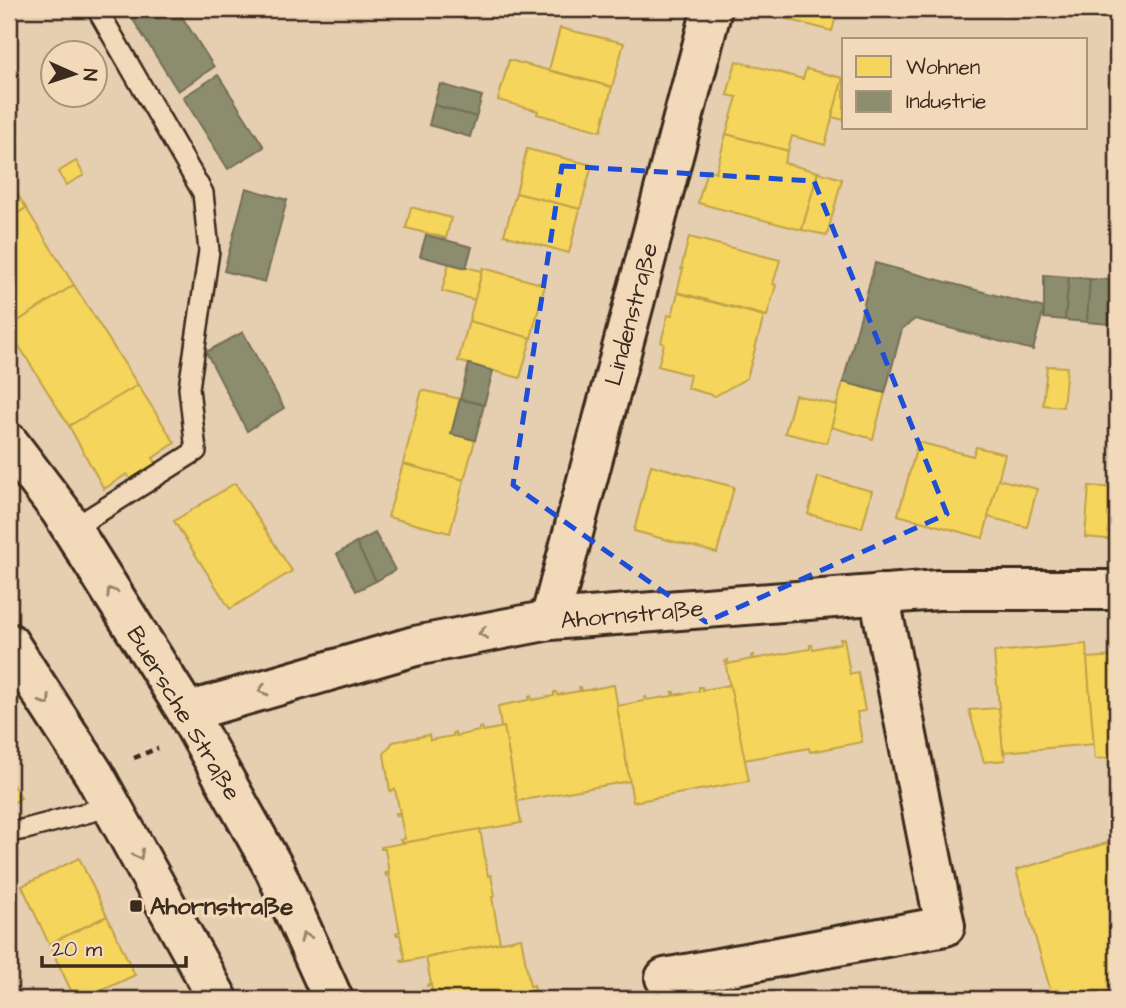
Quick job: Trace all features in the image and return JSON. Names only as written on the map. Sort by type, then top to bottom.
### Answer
[{"type":"street","name":"Lindenstraße","points":[[550,620],[712,9]]},
{"type":"street","name":"Buersche Straße","points":[[9,443],[60,510],[192,722],[275,870],[333,999]]},
{"type":"street","name":"Ahornstraße","points":[[192,722],[415,646],[550,620],[938,590],[1117,590]]},
{"type":"street","points":[[665,978],[945,926],[879,594]]},
{"type":"street","points":[[9,643],[103,790],[218,999]]},
{"type":"lane","points":[[72,529],[196,451],[189,388],[209,251],[203,193],[97,9]]},
{"type":"lane","points":[[9,832],[26,829],[103,790]]},
{"type":"path","points":[[103,790],[192,722]]},
{"type":"highlighted area","points":[[562,166],[814,181],[947,514],[706,622],[513,485]]},
{"type":"building: Wohnen","points":[[749,9],[838,9],[832,31]]},
{"type":"building: Wohnen","points":[[560,28],[624,43],[612,87],[549,70]]},
{"type":"building: Wohnen","points":[[509,60],[612,87],[601,131],[537,114],[538,111],[498,100]]},
{"type":"building: Wohnen","points":[[736,61],[803,79],[806,69],[842,78],[825,145],[792,136],[788,151],[726,134],[737,97],[727,95]]},
{"type":"building: Wohnen","points":[[842,82],[842,120],[832,117]]},
{"type":"building: Wohnen","points":[[726,134],[788,151],[784,163],[818,172],[802,230],[698,203],[707,169],[716,172]]},
{"type":"building: Wohnen","points":[[527,149],[592,165],[580,209],[516,193]]},
{"type":"building: Wohnen","points":[[76,161],[84,175],[66,185],[58,172]]},
{"type":"building: Wohnen","points":[[818,172],[842,179],[827,235],[802,230]]},
{"type":"building: Wohnen","points":[[9,181],[26,208],[9,219]]},
{"type":"building: Wohnen","points":[[516,193],[580,209],[569,253],[504,235]]},
{"type":"building: Wohnen","points":[[411,207],[451,218],[446,238],[406,228]]},
{"type":"building: Wohnen","points":[[26,208],[74,285],[9,327],[9,219]]},
{"type":"building: Wohnen","points":[[689,237],[780,260],[767,316],[677,292]]},
{"type":"building: Wohnen","points":[[449,263],[482,271],[475,300],[442,291]]},
{"type":"building: Wohnen","points":[[483,268],[545,285],[531,338],[469,321]]},
{"type":"building: Wohnen","points":[[74,285],[138,385],[69,426],[9,327]]},
{"type":"building: Wohnen","points":[[678,293],[764,316],[747,378],[715,396],[687,388],[690,375],[658,366],[668,315],[672,315]]},
{"type":"building: Wohnen","points":[[469,321],[531,338],[520,378],[458,361]]},
{"type":"building: Wohnen","points":[[1047,366],[1067,367],[1063,407],[1043,405]]},
{"type":"building: Wohnen","points":[[843,382],[885,393],[873,439],[831,427]]},
{"type":"building: Wohnen","points":[[138,385],[175,443],[153,458],[157,464],[131,480],[127,474],[104,489],[69,426]]},
{"type":"building: Wohnen","points":[[422,390],[460,399],[451,434],[475,440],[464,480],[403,464]]},
{"type":"building: Wohnen","points":[[795,395],[837,405],[827,443],[785,433]]},
{"type":"building: Wohnen","points":[[918,442],[973,456],[976,447],[1005,454],[983,538],[898,515]]},
{"type":"building: Wohnen","points":[[403,464],[464,480],[450,533],[388,517]]},
{"type":"building: Wohnen","points":[[651,465],[734,487],[717,553],[634,531]]},
{"type":"building: Wohnen","points":[[818,477],[872,491],[862,528],[808,514]]},
{"type":"building: Wohnen","points":[[998,479],[1037,489],[1027,527],[988,517]]},
{"type":"building: Wohnen","points":[[235,483],[292,571],[230,609],[174,521]]},
{"type":"building: Wohnen","points":[[1089,486],[1117,488],[1117,540],[1085,537]]},
{"type":"building: Wohnen","points":[[840,639],[844,639],[850,674],[858,672],[865,711],[857,712],[862,742],[744,760],[725,661],[728,660],[728,664],[752,659],[751,656],[754,655],[754,659],[810,649],[810,645],[813,649],[841,643]]},
{"type":"building: Wohnen","points":[[1086,644],[1094,744],[1003,752],[994,652]]},
{"type":"building: Wohnen","points":[[1117,656],[1117,757],[1095,759],[1087,658]]},
{"type":"building: Wohnen","points":[[614,685],[630,781],[517,801],[498,706],[529,700],[531,696],[532,700],[554,696],[554,692],[557,695],[580,691],[579,687],[582,691]]},
{"type":"building: Wohnen","points":[[730,685],[749,781],[633,802],[617,706],[644,701],[646,697],[647,700],[673,696],[672,692],[674,695],[699,691],[699,687],[703,690]]},
{"type":"building: Wohnen","points":[[999,708],[1005,760],[984,762],[969,710]]},
{"type":"building: Wohnen","points":[[482,727],[483,731],[504,727],[521,823],[402,843],[400,840],[405,839],[400,815],[397,816],[396,813],[400,813],[395,789],[390,791],[384,754],[393,742],[429,735],[430,740],[453,736],[455,732],[456,736],[479,731]]},
{"type":"building: Wohnen","points":[[9,779],[21,798],[9,805]]},
{"type":"building: Wohnen","points":[[480,829],[488,876],[491,875],[495,896],[492,897],[500,943],[402,962],[401,960],[405,959],[400,935],[396,933],[400,932],[389,875],[386,876],[385,873],[389,873],[385,849],[381,847]]},
{"type":"building: Wohnen","points":[[1117,840],[1117,999],[1053,999],[1016,870]]},
{"type":"building: Wohnen","points":[[79,858],[107,916],[49,944],[22,886]]},
{"type":"building: Wohnen","points":[[107,916],[135,975],[84,999],[75,999],[49,944]]},
{"type":"building: Wohnen","points":[[521,938],[530,986],[534,985],[536,999],[434,999],[431,985],[427,986],[431,983],[426,958]]},
{"type":"building: Industrie","points":[[127,9],[147,9],[132,18]]},
{"type":"building: Industrie","points":[[147,9],[177,9],[214,67],[178,91],[132,18]]},
{"type":"building: Industrie","points":[[218,75],[264,147],[228,169],[183,97]]},
{"type":"building: Industrie","points":[[440,84],[482,96],[476,117],[434,105]]},
{"type":"building: Industrie","points":[[434,105],[476,117],[470,137],[429,125]]},
{"type":"building: Industrie","points":[[246,188],[287,200],[265,282],[224,271]]},
{"type":"building: Industrie","points":[[426,235],[472,247],[466,268],[420,256]]},
{"type":"building: Industrie","points":[[875,263],[1044,308],[1033,350],[915,319],[902,329],[885,393],[843,382]]},
{"type":"building: Industrie","points":[[1044,275],[1069,277],[1065,320],[1044,318]]},
{"type":"building: Industrie","points":[[1069,277],[1090,279],[1087,322],[1065,320]]},
{"type":"building: Industrie","points":[[1090,279],[1112,280],[1109,324],[1087,322]]},
{"type":"building: Industrie","points":[[1112,280],[1117,281],[1117,325],[1109,324]]},
{"type":"building: Industrie","points":[[243,332],[284,408],[247,431],[206,352]]},
{"type":"building: Industrie","points":[[469,364],[493,371],[484,405],[460,399]]},
{"type":"building: Industrie","points":[[460,399],[484,405],[475,440],[451,434]]},
{"type":"building: Industrie","points":[[375,533],[395,570],[376,581],[356,543]]},
{"type":"building: Industrie","points":[[356,543],[376,581],[356,591],[337,554]]},
{"type":"building: Industrie","points":[[939,994],[940,999],[911,999]]},
{"type":"place","name":"Ahornstraße","points":[[136,906]]}]
